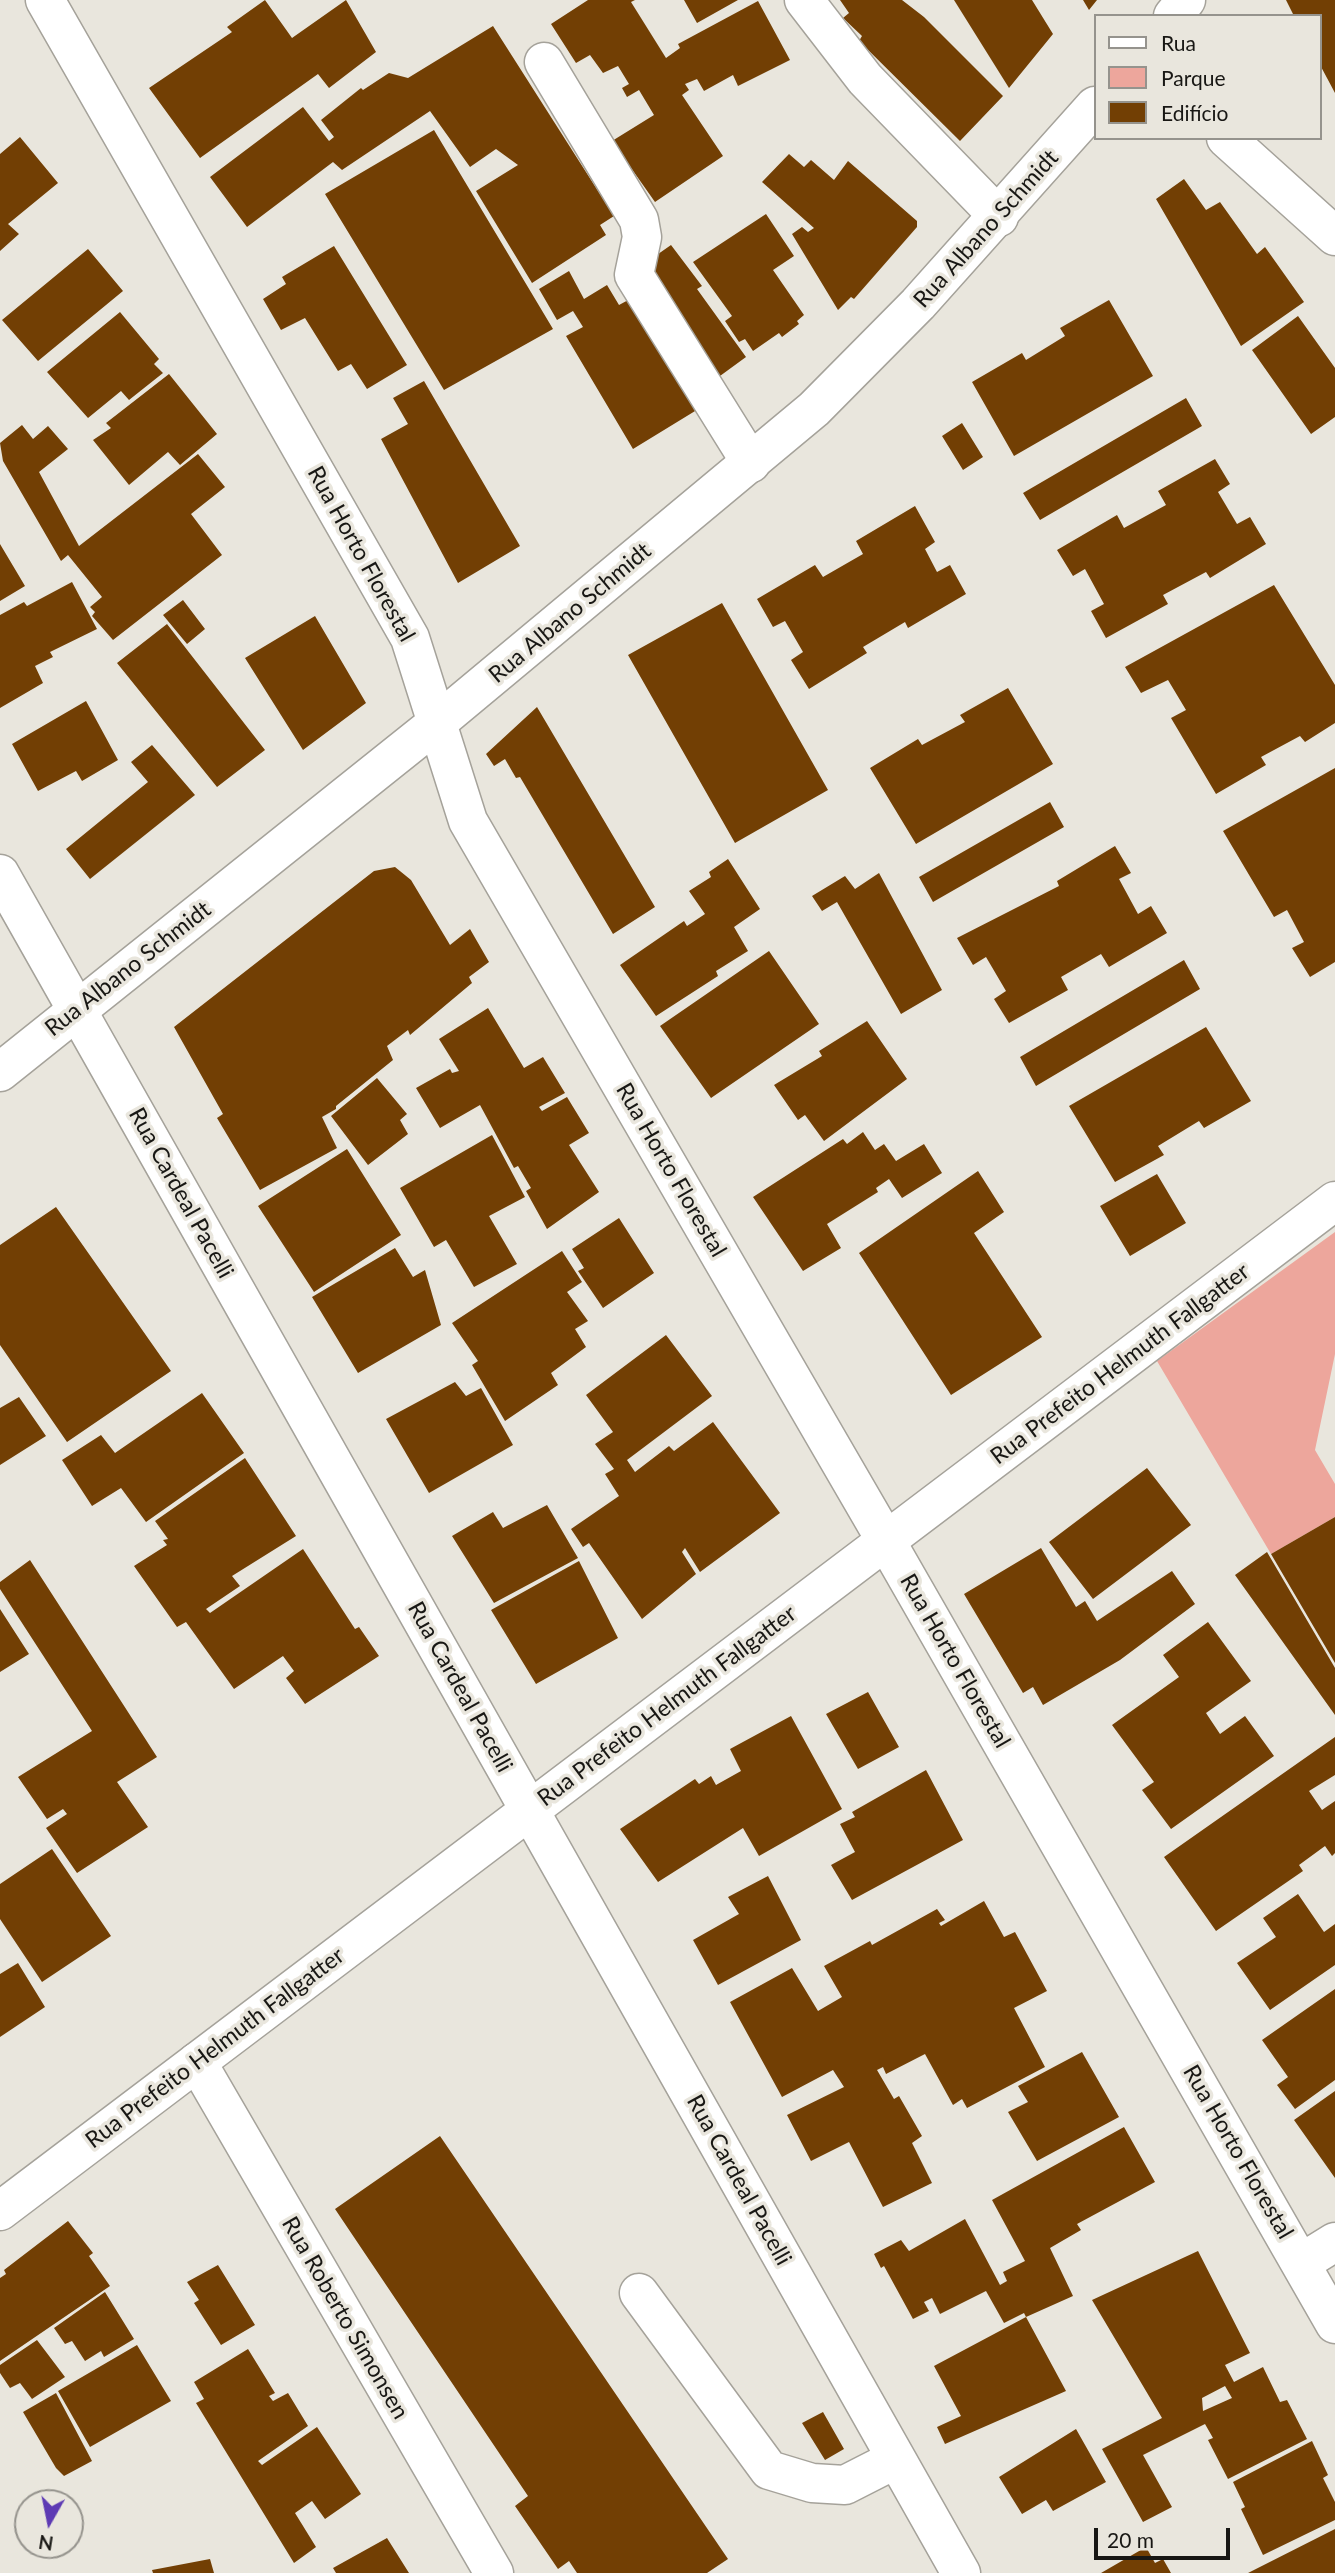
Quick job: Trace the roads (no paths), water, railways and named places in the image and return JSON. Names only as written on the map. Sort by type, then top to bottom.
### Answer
[{"type":"street","name":"Rua Horto Florestal","points":[[44,0],[411,638],[468,821],[886,1541],[1335,2324]]},
{"type":"street","points":[[804,0],[865,79],[999,217]]},
{"type":"street","points":[[1175,14],[1186,0]]},
{"type":"street","points":[[544,62],[639,220],[642,237],[634,275],[751,463]]},
{"type":"street","name":"Rua Albano Schmidt","points":[[0,1072],[438,722],[814,409],[870,355],[999,217],[1094,107]]},
{"type":"street","points":[[1228,140],[1335,236]]},
{"type":"street","name":"Rua Cardeal Pacelli","points":[[0,874],[961,2573]]},
{"type":"street","name":"Rua Prefeito Helmuth Fallgatter","points":[[0,2211],[1335,1201]]},
{"type":"street","name":"Rua Roberto Simonsen","points":[[197,2062],[494,2573]]},
{"type":"street","points":[[1301,2263],[1335,2242]]},
{"type":"street","points":[[639,2293],[768,2470],[812,2483],[845,2485],[897,2459]]}]
